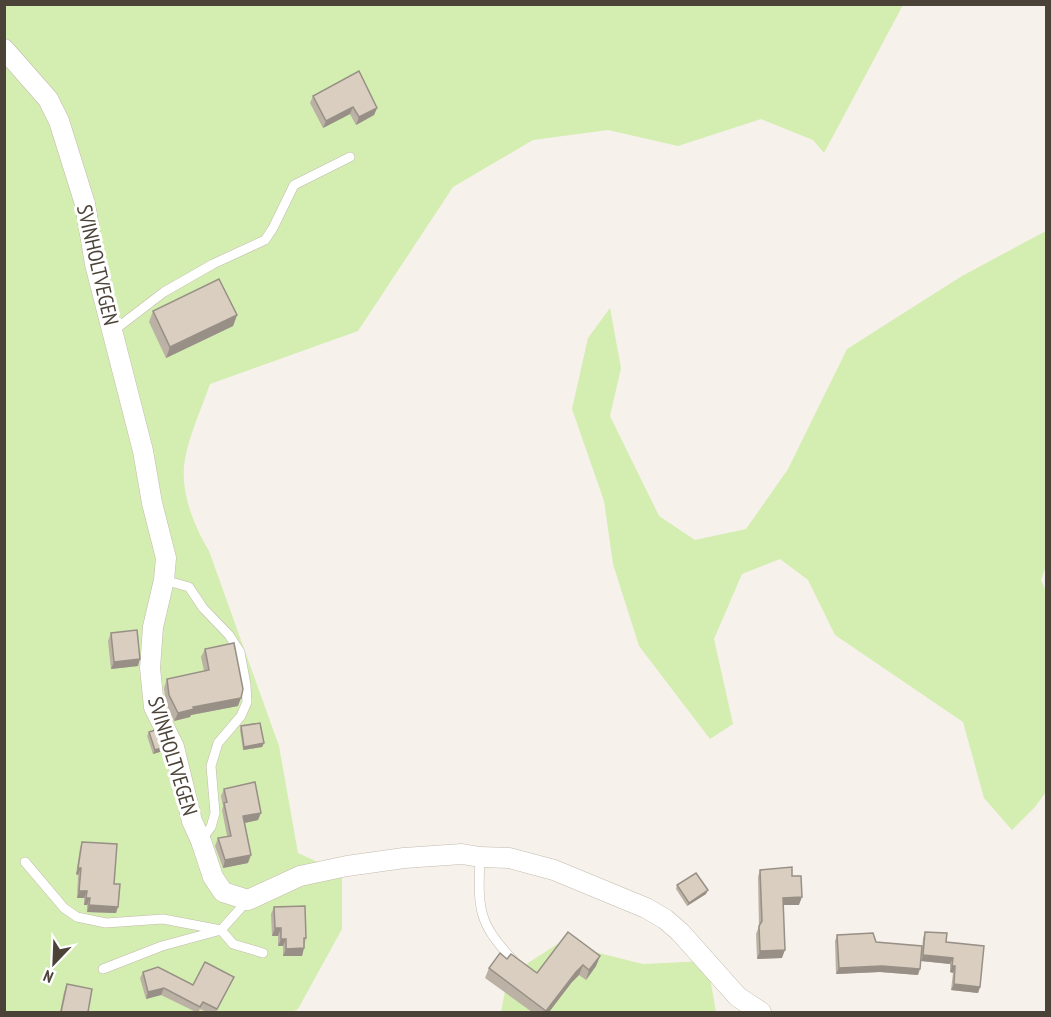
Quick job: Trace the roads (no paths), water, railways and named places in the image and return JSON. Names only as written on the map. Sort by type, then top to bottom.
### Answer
[{"type":"street","name":"SVINHOLTVEGEN","points":[[4,50],[48,99],[59,121],[85,204],[95,264],[143,451],[152,502],[166,558],[164,580],[153,627],[150,668],[154,707],[174,747],[192,821],[213,877],[223,892],[248,900]]},
{"type":"street","points":[[248,900],[300,876],[347,866],[404,858],[462,854],[509,858],[554,870],[646,908],[665,919],[680,932],[738,997],[761,1012]]},
{"type":"lane","points":[[112,331],[164,292],[213,264],[265,240],[294,185],[350,157]]},
{"type":"lane","points":[[164,580],[189,587],[203,608],[228,635],[240,652],[246,685],[247,702],[241,716],[218,743],[211,766],[215,813],[211,827],[201,841]]},
{"type":"lane","points":[[480,857],[478,898],[485,924],[494,940],[513,960]]},
{"type":"lane","points":[[25,862],[64,908],[77,917],[106,923],[163,920],[221,930],[233,944],[263,952]]},
{"type":"lane","points":[[103,969],[162,946],[221,930],[248,900]]}]
